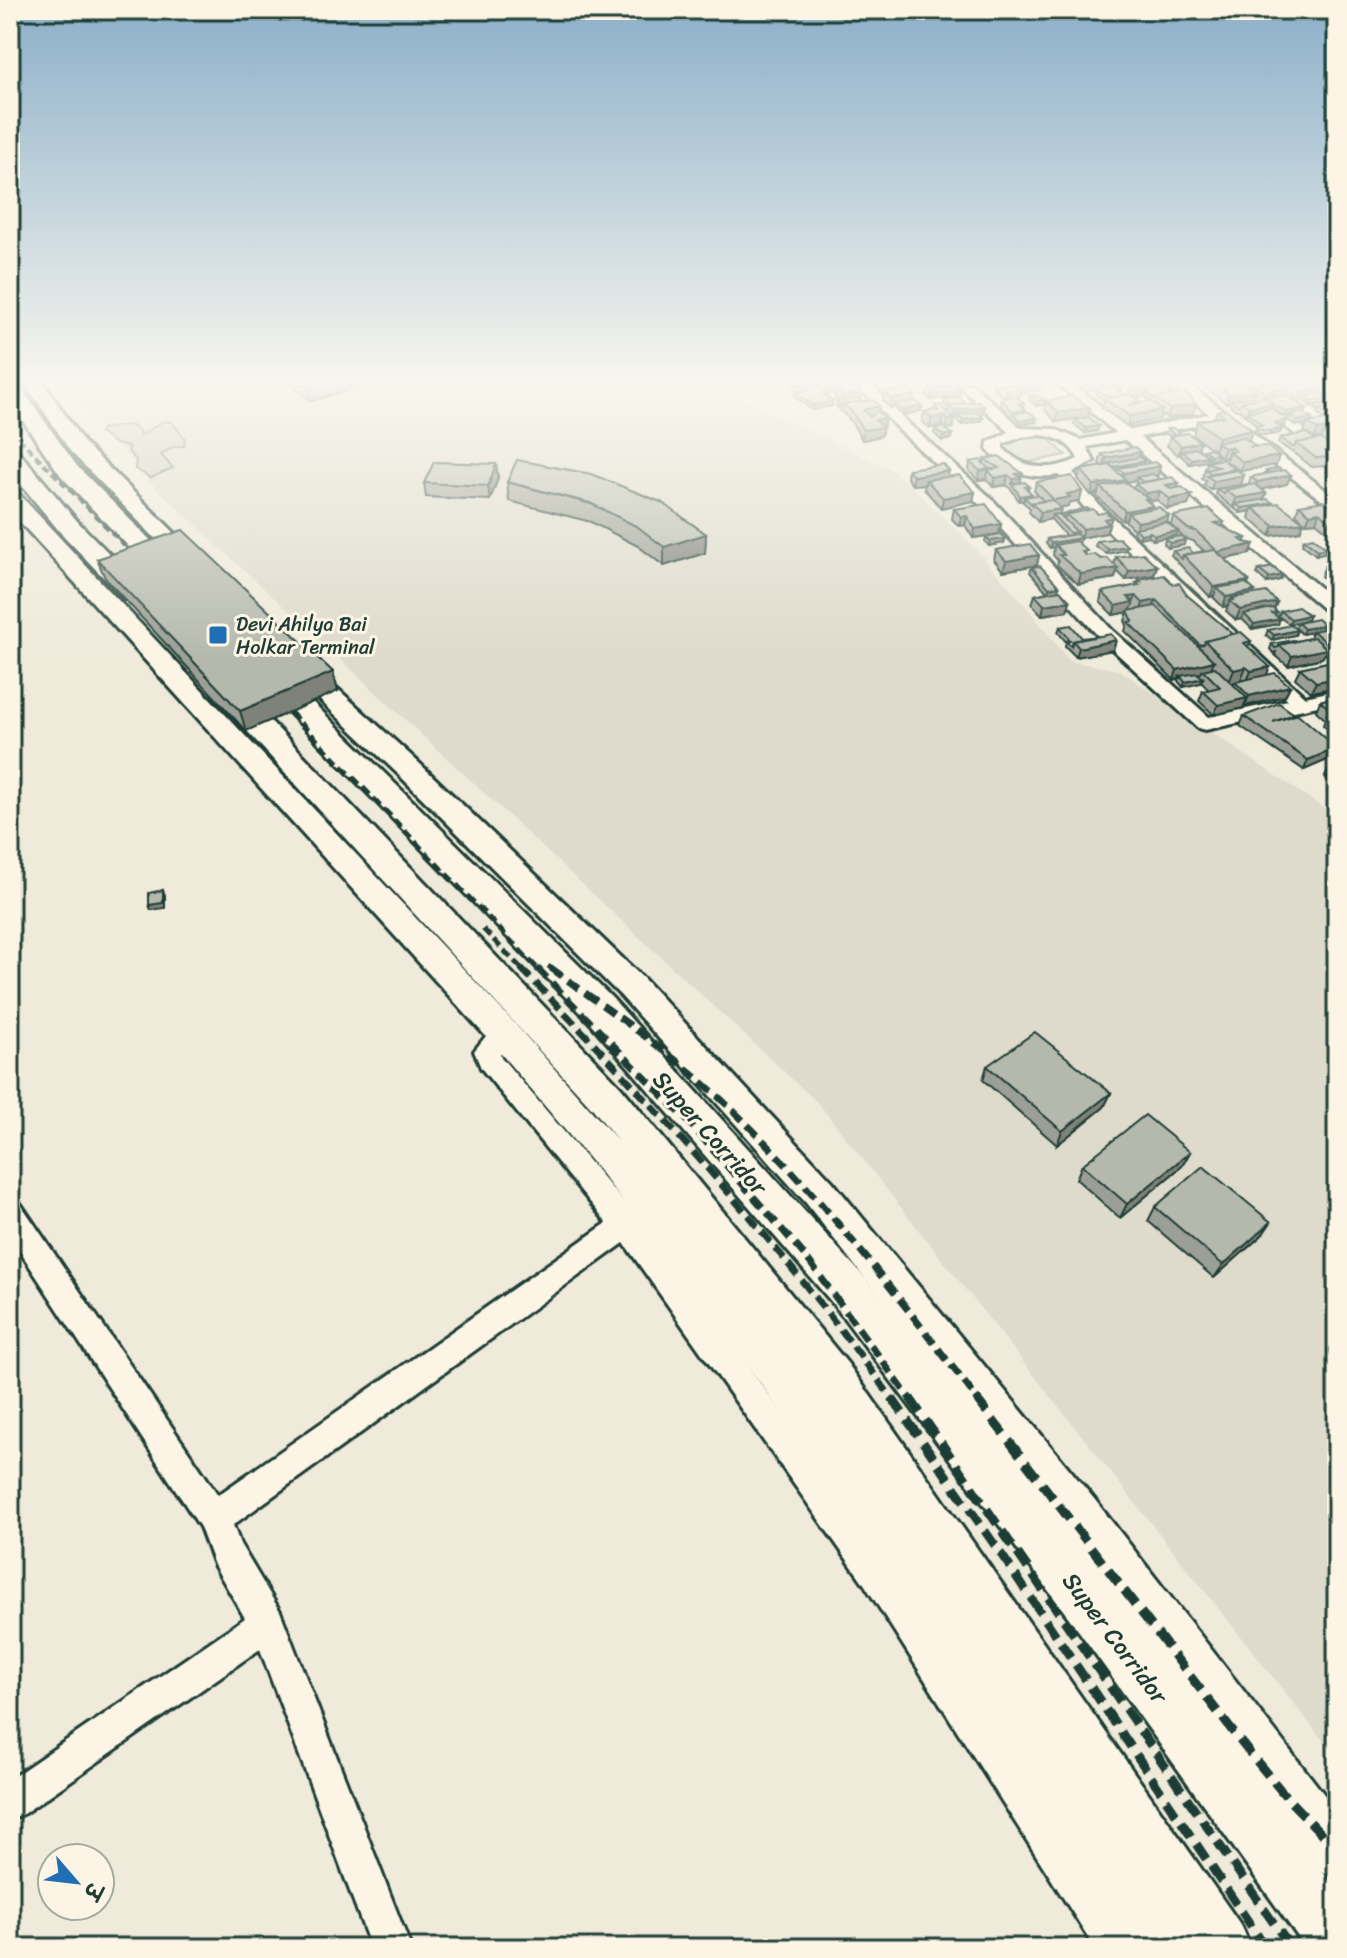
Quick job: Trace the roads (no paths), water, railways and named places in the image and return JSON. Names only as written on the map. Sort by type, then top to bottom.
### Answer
[{"type":"main road","points":[[26,475],[69,527],[607,1098],[832,1380],[1221,1948]]},
{"type":"main road","points":[[74,475],[213,601]]},
{"type":"main road","name":"Super Corridor","points":[[262,649],[600,1009],[850,1292],[1099,1616],[1337,1941]]},
{"type":"street","points":[[102,475],[213,601]]},
{"type":"street","points":[[951,475],[985,501],[1106,634],[1205,724],[1298,711],[1337,696]]},
{"type":"street","points":[[1067,475],[1093,508],[1298,711]]},
{"type":"street","points":[[1176,475],[1337,611]]},
{"type":"street","points":[[1296,475],[1337,507]]},
{"type":"street","points":[[10,498],[503,1033],[614,1162],[776,1371],[888,1529],[1166,1948]]},
{"type":"street","points":[[262,649],[417,776],[632,987],[819,1192],[1079,1516],[1337,1852]]},
{"type":"street","points":[[503,1033],[487,1051],[490,1061],[654,1259],[875,1570],[1118,1948]]},
{"type":"street","points":[[10,1212],[214,1518],[226,1553],[268,1623],[391,1948]]},
{"type":"street","points":[[214,1518],[627,1225]]},
{"type":"street","points":[[10,1801],[268,1623]]},
{"type":"railway","points":[[56,475],[144,565]]},
{"type":"railway","points":[[290,712],[539,970]]},
{"type":"railway","points":[[483,929],[523,970]]},
{"type":"railway","points":[[521,968],[715,1177],[806,1286],[893,1400]]},
{"type":"railway","points":[[537,968],[686,1119],[806,1257],[911,1400]]},
{"type":"railway","points":[[551,968],[672,1058],[748,1125],[851,1239],[978,1400]]},
{"type":"railway","points":[[892,1398],[1008,1564],[1266,1948]]},
{"type":"railway","points":[[910,1398],[1291,1948]]},
{"type":"railway","points":[[976,1398],[1244,1746],[1288,1799],[1337,1850]]},
{"type":"place","name":"Devi Ahilya Bai Holkar Terminal","points":[[218,635]]}]
